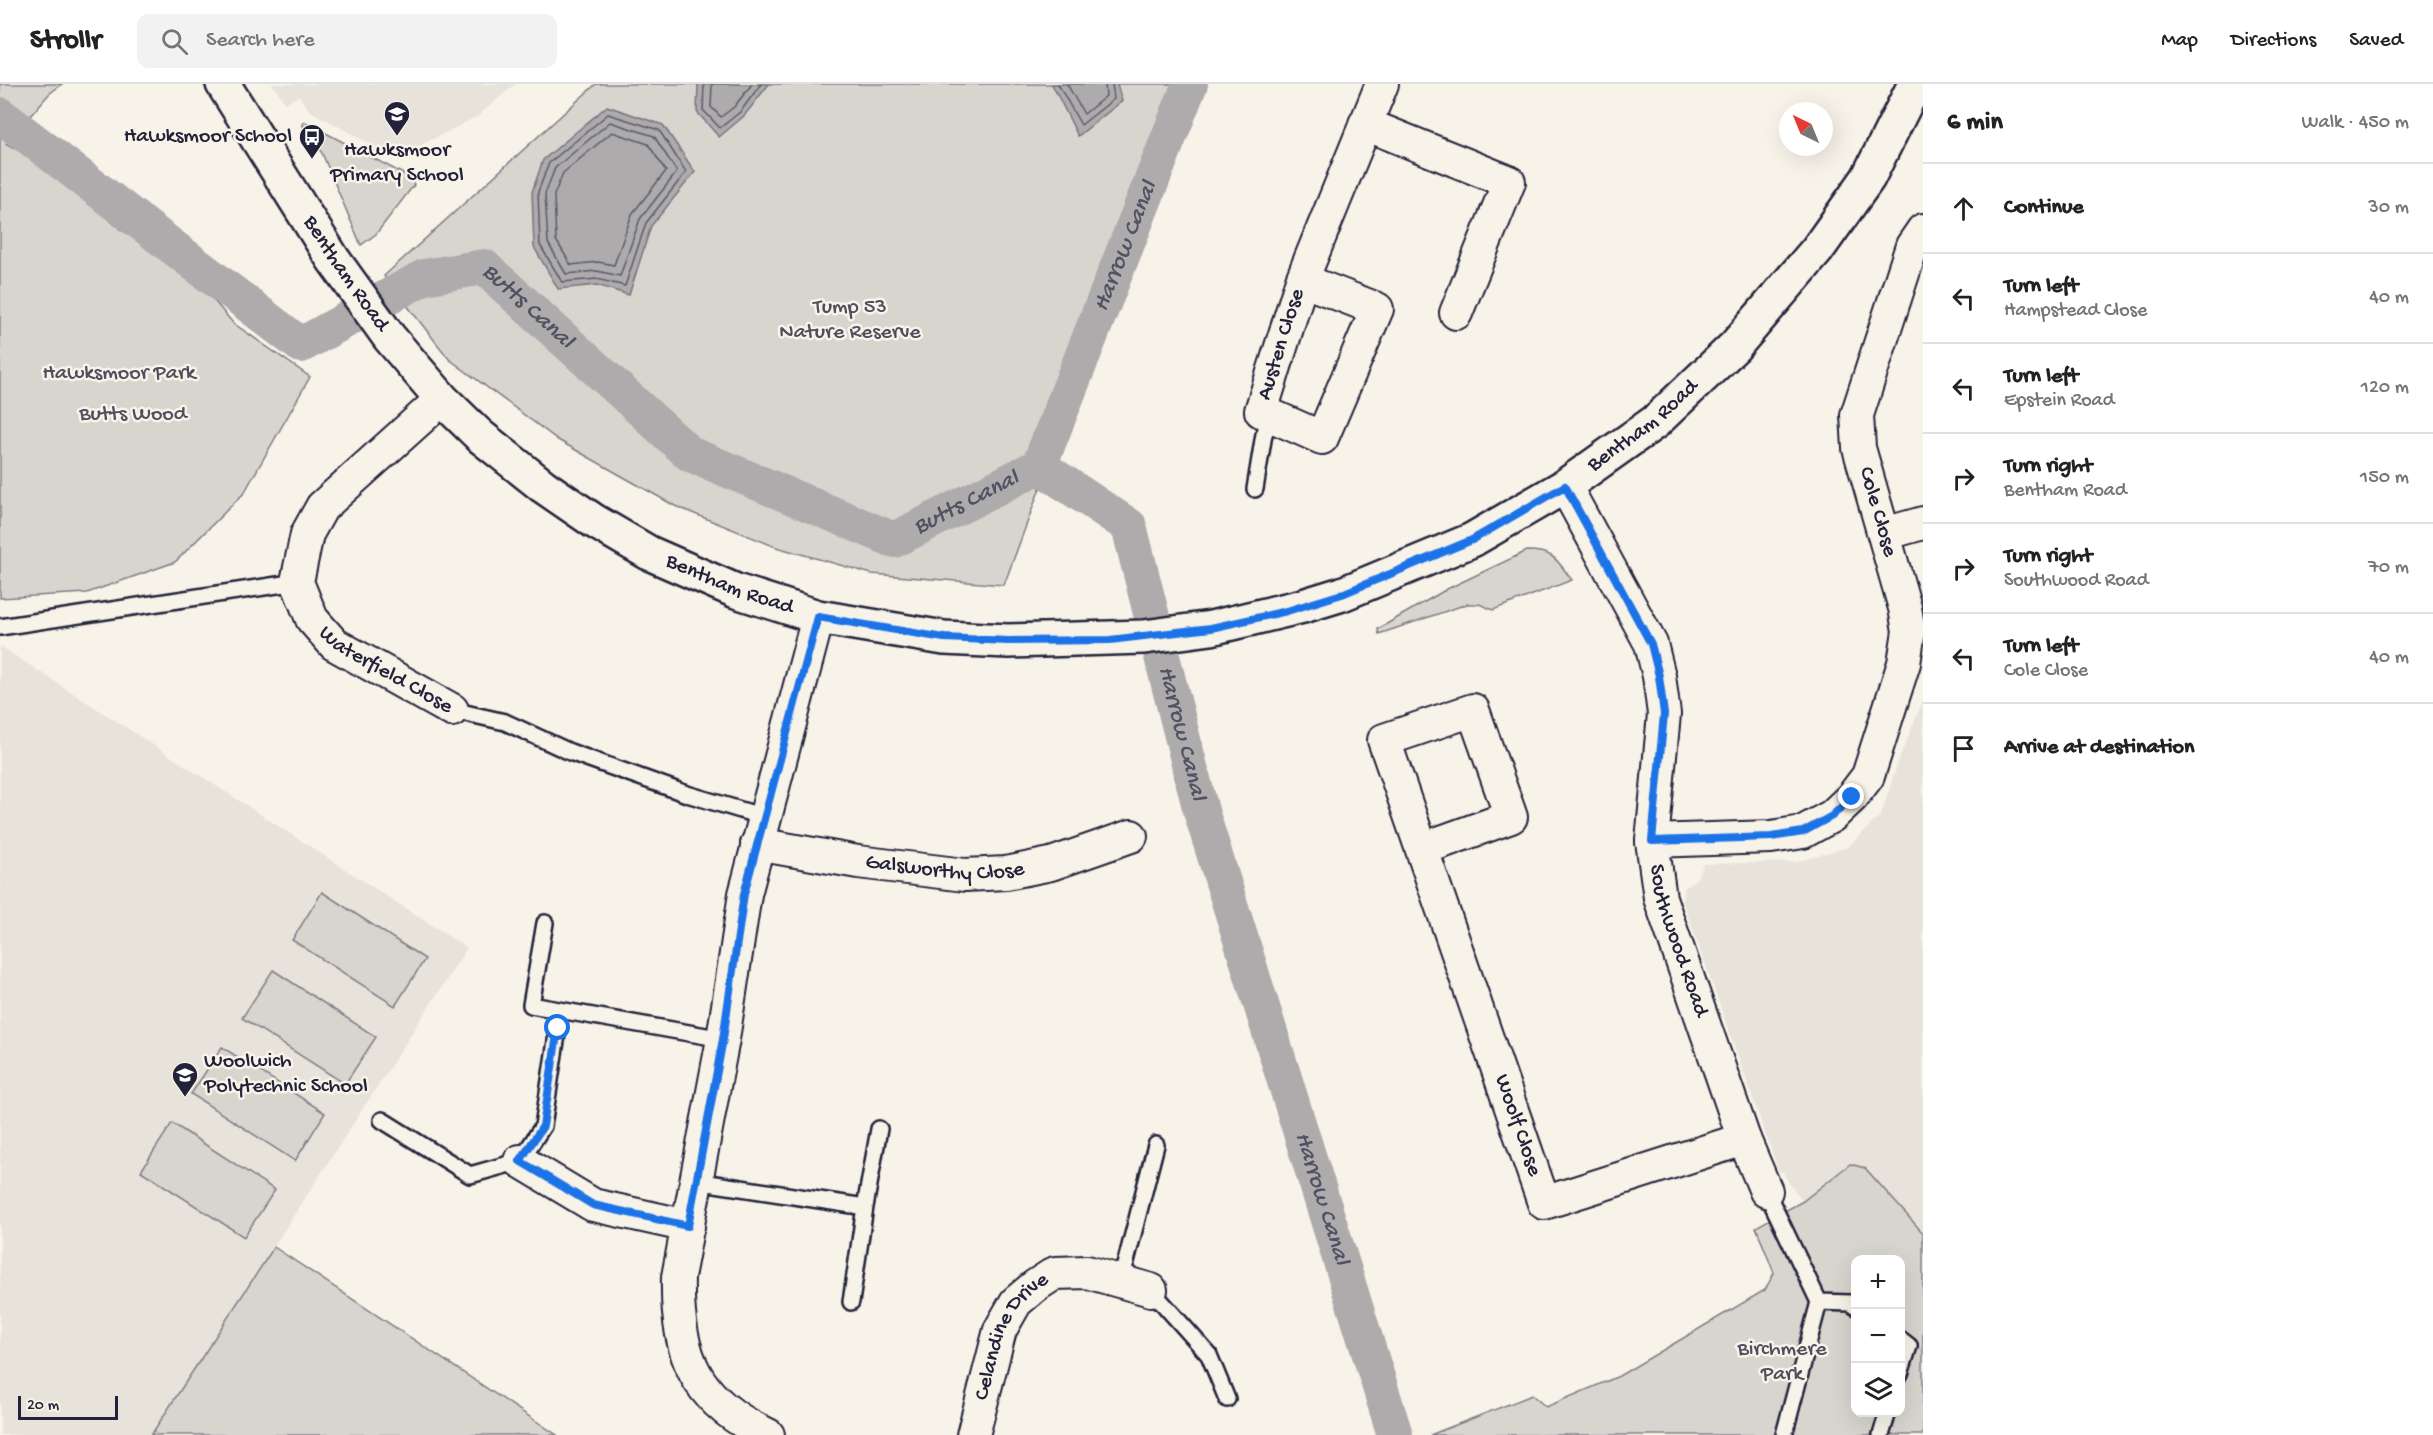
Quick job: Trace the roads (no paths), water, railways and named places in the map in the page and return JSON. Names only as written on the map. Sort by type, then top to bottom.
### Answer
[{"type":"street","name":"Bentham Road","points":[[223,84],[333,259],[389,337],[442,399],[480,436],[543,486],[594,521],[649,553],[736,591],[818,617],[944,638],[1008,641],[1110,640],[1211,628],[1342,594],[1472,540],[1565,486],[1655,422],[1735,346],[1817,249],[1868,178],[1915,84]]},
{"type":"street","name":"Austen Close","points":[[1302,280],[1377,309],[1322,438],[1261,411],[1302,280],[1382,84]]},
{"type":"street","points":[[1365,124],[1509,182],[1456,314]]},
{"type":"street","name":"Cole Close","points":[[1652,841],[1771,837],[1803,832],[1832,816],[1852,797],[1868,776],[1904,663],[1909,631],[1905,608],[1858,447],[1857,415],[1862,392],[1912,246],[1923,230]]},
{"type":"street","points":[[297,582],[307,534],[322,507],[442,399]]},
{"type":"street","name":"Southwood Road","points":[[1565,486],[1651,644],[1659,676],[1664,714],[1652,841],[1660,898],[1744,1139],[1766,1191]]},
{"type":"street","points":[[1884,534],[1923,523]]},
{"type":"street","name":"Waterfield Close","points":[[297,582],[312,619],[334,644],[452,710]]},
{"type":"street","points":[[768,1435],[742,1423],[711,1398],[693,1371],[682,1341],[677,1311],[678,1277],[723,1039],[744,894],[818,617]]},
{"type":"street","name":"Woolf Close","points":[[1422,849],[1511,817],[1473,710],[1384,741],[1544,1203],[1744,1139]]},
{"type":"street","name":"Galsworthy Close","points":[[760,831],[858,862],[965,875],[1006,873],[1051,864],[1131,836]]},
{"type":"street","points":[[520,1161],[593,1205],[688,1226]]},
{"type":"street","name":"Celandine Drive","points":[[973,1435],[1000,1330],[1016,1302],[1035,1286],[1055,1273],[1087,1272],[1151,1290]]},
{"type":"lane","points":[[1255,489],[1264,434],[1273,416]]},
{"type":"lane","points":[[0,627],[297,582]]},
{"type":"lane","name":"Waterfield Close","points":[[452,710],[505,722],[570,752],[687,794],[760,831]]},
{"type":"lane","points":[[545,923],[531,1005],[723,1039]]},
{"type":"lane","points":[[382,1120],[470,1175],[520,1161],[543,1126],[558,1028]]},
{"type":"lane","points":[[850,1302],[879,1129]]},
{"type":"lane","points":[[1121,1281],[1156,1145]]},
{"type":"lane","points":[[696,1181],[866,1208]]},
{"type":"lane","points":[[1766,1191],[1819,1302],[1785,1435]]},
{"type":"lane","points":[[1151,1290],[1209,1356],[1227,1399]]},
{"type":"lane","points":[[1819,1302],[1851,1304]]},
{"type":"lane","points":[[1905,1343],[1909,1346],[1905,1358]]},
{"type":"lane","points":[[1881,1435],[1887,1417]]},
{"type":"water","points":[[698,84],[769,84],[744,116],[719,137],[697,112]]},
{"type":"water","points":[[1052,84],[1117,84],[1122,101],[1078,136]]},
{"type":"water","points":[[607,106],[663,125],[695,172],[651,226],[629,295],[597,285],[558,289],[534,247],[532,192],[543,160]]},
{"type":"waterway","name":"Harrow Canal","points":[[1039,466],[1190,84]]},
{"type":"waterway","name":"Butts Canal","points":[[0,115],[301,345],[424,277],[484,267],[690,454],[894,540],[1039,466]]},
{"type":"waterway","name":"Harrow Canal","points":[[1039,466],[1129,526],[1201,811],[1395,1435]]},
{"type":"place","name":"Hawksmoor Primary School","points":[[397,137]]},
{"type":"place","name":"Hawksmoor School","points":[[312,160]]},
{"type":"place","name":"Woolwich Polytechnic School","points":[[185,1098]]},
{"type":"park label","name":"Tump 53 Nature Reserve","points":[[850,320]]},
{"type":"park label","name":"Hawksmoor Park","points":[[119,374]]},
{"type":"park label","name":"Butts Wood","points":[[133,415]]},
{"type":"park label","name":"Birchmere Park","points":[[1782,1362]]}]
